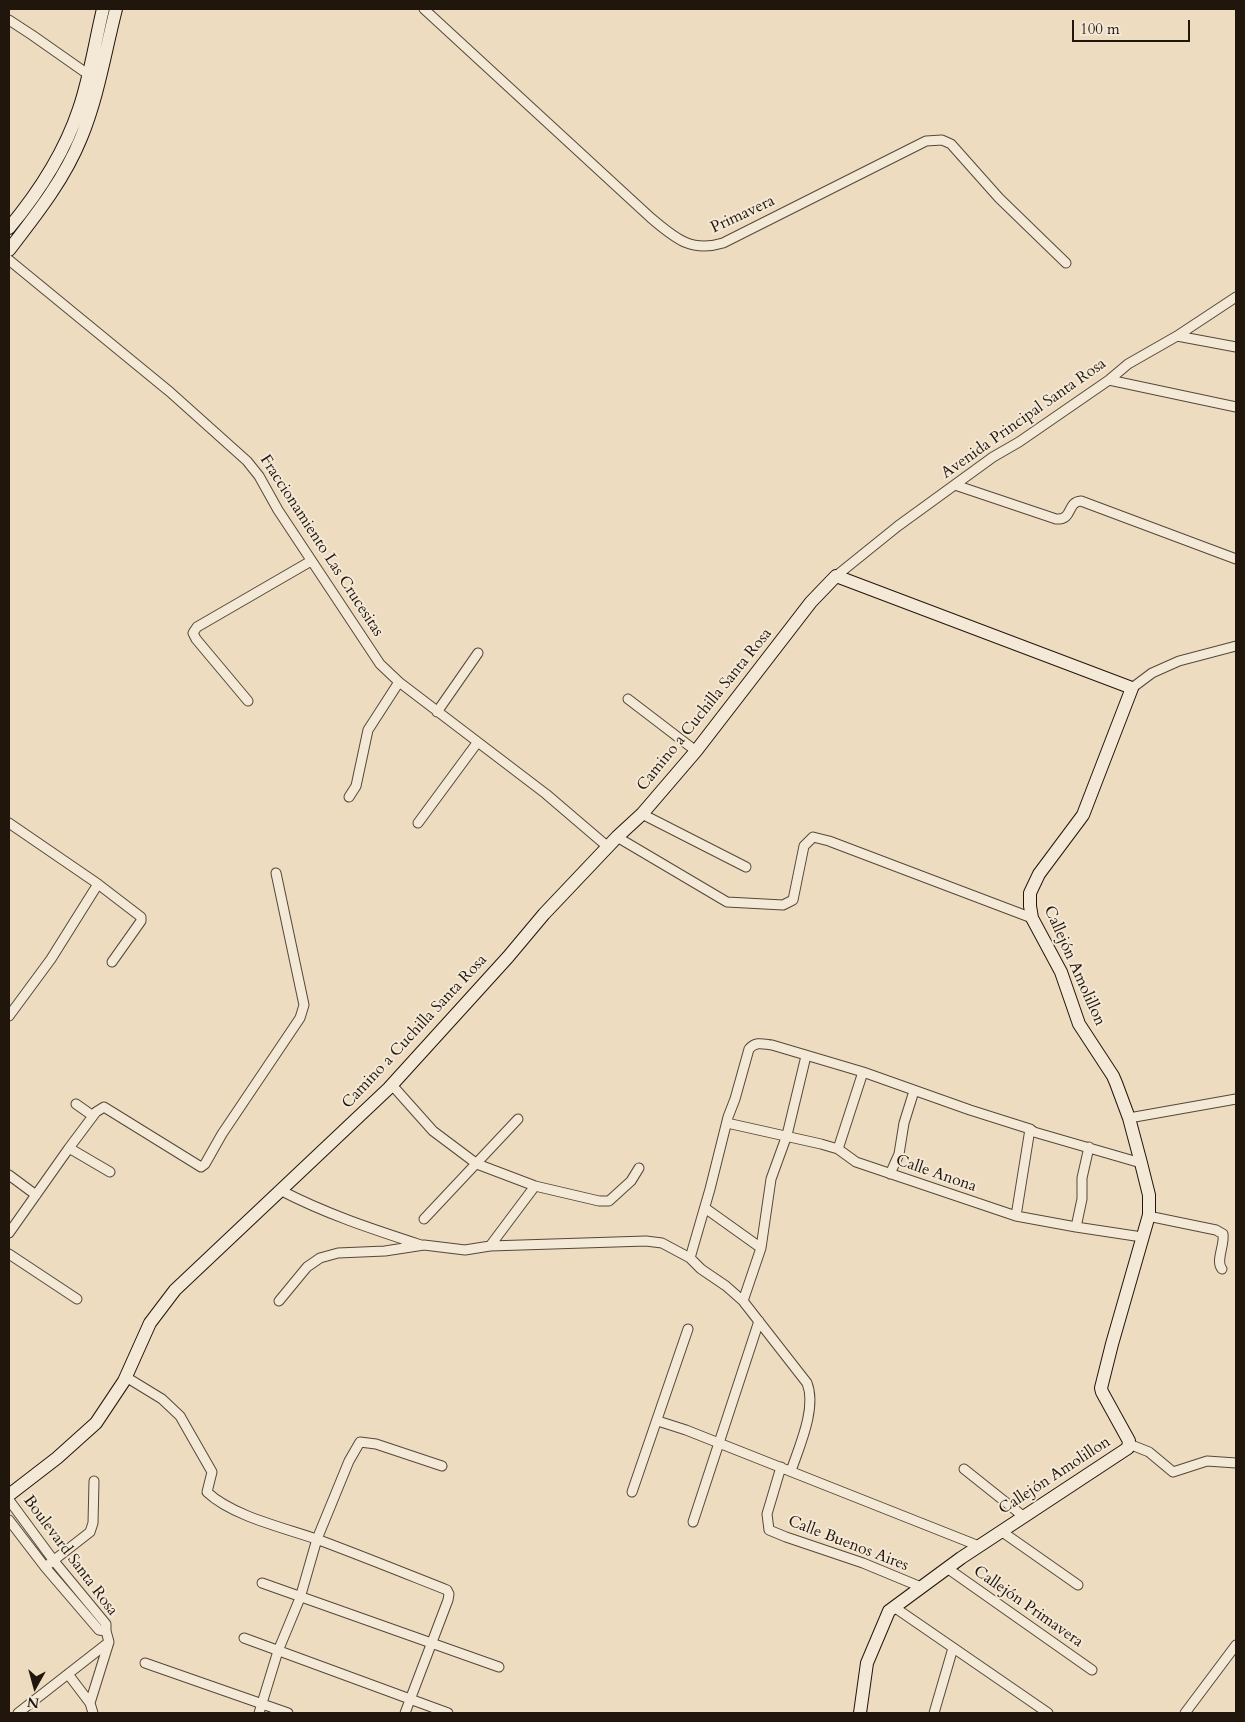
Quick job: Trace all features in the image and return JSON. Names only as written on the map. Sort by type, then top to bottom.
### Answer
[{"type":"street","points":[[9,228],[32,200],[50,173],[66,140],[79,110],[104,9]]},
{"type":"street","points":[[9,250],[48,198],[81,139],[98,84],[116,9]]},
{"type":"street","name":"Primavera","points":[[424,9],[651,218],[677,239],[688,244],[706,246],[723,243],[926,141],[942,140],[951,144],[998,198],[1066,263]]},
{"type":"street","points":[[9,20],[89,75]]},
{"type":"street","name":"Fraccionamiento Las Crucesitas","points":[[9,260],[170,392],[247,460],[259,476],[278,510],[311,561],[380,664],[399,682],[477,743],[613,842],[727,902],[783,905],[794,900],[804,846],[813,838],[829,841],[1032,918]]},
{"type":"street","name":"Avenida Principal Santa Rosa","points":[[836,576],[898,526],[993,457],[1019,442],[1109,380],[1128,364],[1177,336],[1236,297]]},
{"type":"street","points":[[1177,336],[1236,347]]},
{"type":"street","points":[[1109,380],[1236,407]]},
{"type":"street","points":[[955,484],[1056,520],[1062,520],[1067,516],[1072,505],[1076,502],[1081,502],[1236,559]]},
{"type":"street","points":[[248,701],[196,639],[193,632],[197,627],[311,561]]},
{"type":"street","points":[[836,576],[1132,688],[1152,673],[1179,661],[1236,646]]},
{"type":"street","name":"Camino a Cuchilla Santa Rosa","points":[[9,1495],[57,1458],[96,1423],[126,1377],[150,1323],[175,1290],[392,1085],[508,957],[544,914],[642,814],[696,751],[811,602],[836,576]]},
{"type":"street","points":[[437,712],[478,653]]},
{"type":"street","points":[[349,798],[356,786],[368,730],[399,682]]},
{"type":"street","name":"Callejón Amolillon","points":[[860,1713],[868,1663],[889,1611],[979,1546],[1128,1448],[1129,1444],[1101,1388],[1148,1216],[1149,1195],[1129,1118],[1113,1076],[1079,1024],[1060,972],[1032,918],[1030,893],[1039,874],[1082,815],[1132,688]]},
{"type":"street","points":[[628,699],[696,751]]},
{"type":"street","points":[[418,823],[477,743]]},
{"type":"street","points":[[642,814],[746,867]]},
{"type":"street","points":[[9,823],[98,884],[141,917],[141,921],[112,962]]},
{"type":"street","points":[[9,1233],[93,1116],[104,1107],[201,1167],[300,1018],[304,1005],[276,873]]},
{"type":"street","points":[[9,1016],[51,959],[98,884]]},
{"type":"street","points":[[690,1258],[727,1123],[736,1099],[749,1049],[753,1044],[772,1045],[863,1072],[1055,1139],[1141,1163]]},
{"type":"street","points":[[743,1301],[761,1248],[771,1179],[787,1135],[806,1056]]},
{"type":"street","points":[[838,1149],[863,1072]]},
{"type":"street","points":[[392,1085],[433,1131],[477,1164],[535,1186],[605,1202],[614,1198],[631,1181],[639,1168]]},
{"type":"street","points":[[890,1174],[899,1154],[904,1123],[914,1091]]},
{"type":"street","points":[[1129,1118],[1236,1099]]},
{"type":"street","points":[[76,1104],[93,1116]]},
{"type":"street","points":[[424,1220],[518,1119]]},
{"type":"street","name":"Calle Anona","points":[[727,1123],[787,1135],[838,1149],[856,1162],[1016,1216],[1142,1237]]},
{"type":"street","points":[[1016,1216],[1030,1129]]},
{"type":"street","points":[[69,1148],[110,1172]]},
{"type":"street","points":[[1076,1227],[1082,1199],[1082,1178],[1089,1148]]},
{"type":"street","points":[[9,1175],[36,1194]]},
{"type":"street","points":[[490,1246],[535,1186]]},
{"type":"street","points":[[280,1190],[304,1203],[356,1225],[424,1245],[464,1250],[490,1246],[646,1241],[662,1243],[690,1258],[701,1269],[726,1286],[743,1301],[807,1383],[811,1400],[802,1440],[791,1471]]},
{"type":"street","points":[[705,1208],[761,1248]]},
{"type":"street","points":[[1148,1216],[1216,1230],[1223,1234],[1219,1266],[1222,1269]]},
{"type":"street","points":[[279,1302],[306,1266],[320,1258],[338,1253],[385,1251],[424,1245]]},
{"type":"street","points":[[9,1254],[77,1299]]},
{"type":"street","points":[[693,1522],[759,1321]]},
{"type":"street","points":[[632,1492],[688,1329]]},
{"type":"street","points":[[126,1377],[162,1399],[180,1416],[212,1472],[207,1492],[214,1499],[256,1519],[317,1539],[446,1590],[449,1594],[405,1713]]},
{"type":"street","points":[[657,1419],[979,1546]]},
{"type":"street","points":[[258,1713],[278,1650],[300,1598],[317,1539],[349,1461],[360,1442],[376,1444],[442,1466]]},
{"type":"street","points":[[1129,1444],[1155,1456],[1173,1472],[1207,1461],[1236,1463]]},
{"type":"street","name":"Calle Buenos Aires","points":[[780,1467],[767,1514],[770,1530],[863,1563],[921,1587]]},
{"type":"street","points":[[964,1469],[1023,1516]]},
{"type":"street","points":[[45,1567],[90,1532],[93,1523],[94,1481]]},
{"type":"street","name":"Boulevard Santa Rosa","points":[[9,1500],[54,1561],[106,1624],[106,1632],[98,1630],[45,1567],[9,1520]]},
{"type":"street","points":[[1001,1531],[1078,1585]]},
{"type":"street","name":"Callejón Primavera","points":[[948,1568],[1092,1670]]},
{"type":"street","points":[[262,1583],[498,1667]]},
{"type":"street","points":[[894,1607],[1048,1713]]},
{"type":"street","points":[[90,1703],[109,1642],[106,1632]]},
{"type":"street","points":[[244,1638],[448,1713]]},
{"type":"street","points":[[18,1713],[109,1642]]},
{"type":"street","points":[[1185,1713],[1236,1644]]},
{"type":"street","points":[[934,1713],[953,1648]]},
{"type":"street","points":[[145,1663],[288,1713]]},
{"type":"street","points":[[68,1674],[90,1703],[93,1713]]}]
